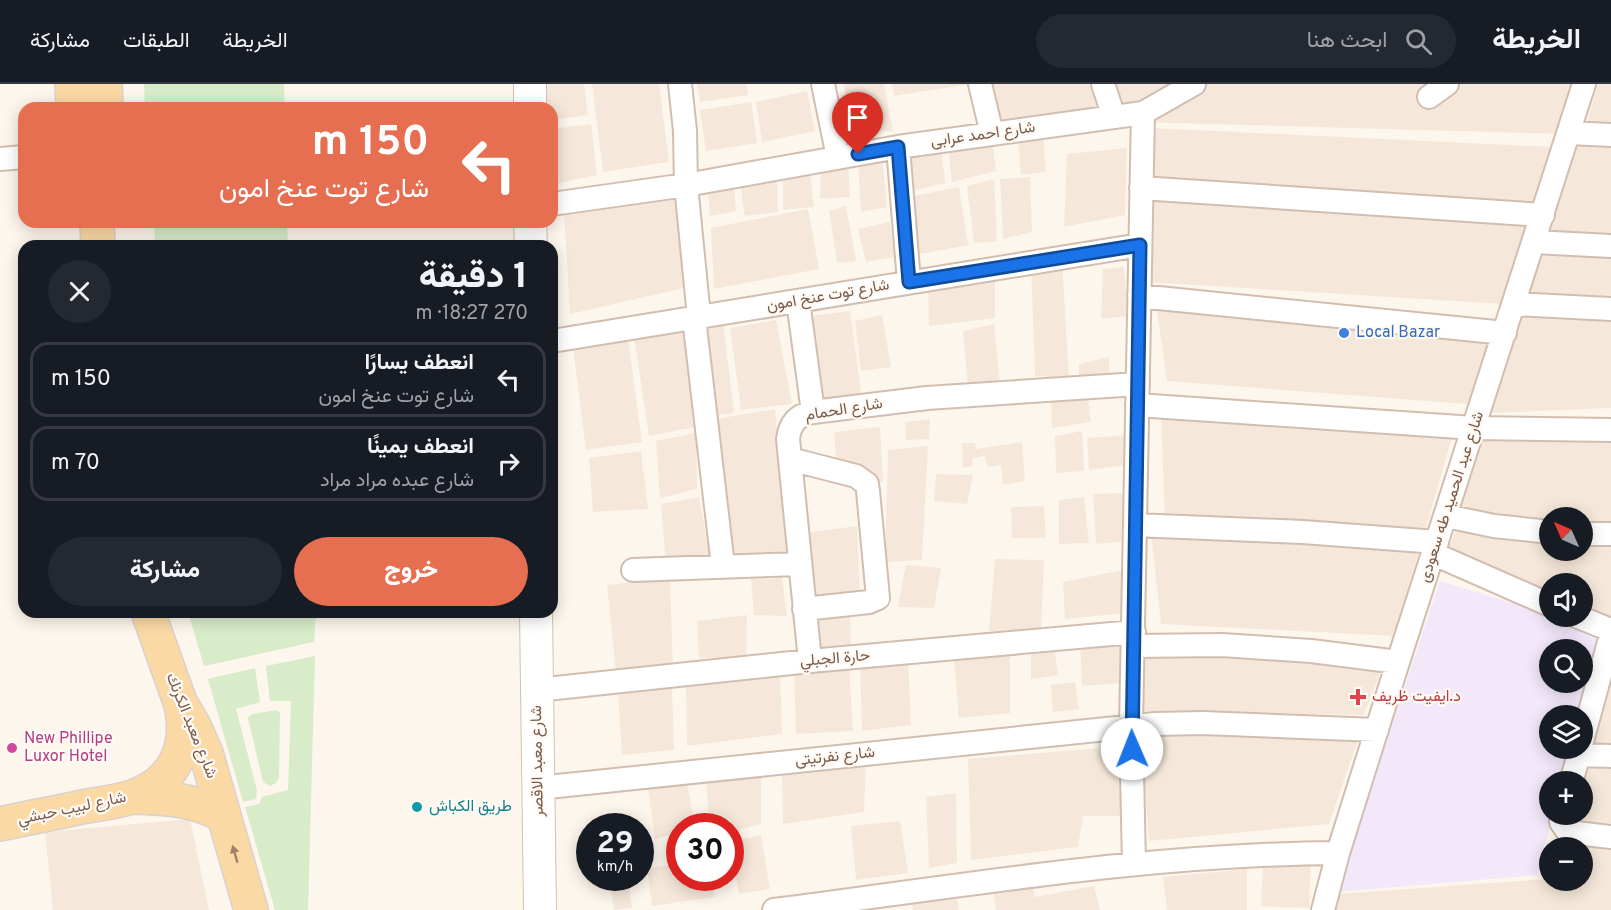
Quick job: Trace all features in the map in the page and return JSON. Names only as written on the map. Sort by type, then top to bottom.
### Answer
[{"type":"main road","points":[[72,84],[73,102]]},
{"type":"main road","points":[[105,84],[106,102]]},
{"type":"main road","points":[[530,84],[530,102]]},
{"type":"main road","name":"شارع معبد الكرنك","points":[[150,618],[180,702],[206,753],[224,816],[243,909]]},
{"type":"main road","name":"شارع معبد الاقصر","points":[[536,618],[540,910]]},
{"type":"main road","name":"شارع لبيب حبشي","points":[[0,824],[132,797],[153,787],[175,765],[181,751],[184,735],[180,702]]},
{"type":"main road","points":[[132,797],[185,800],[224,816]]},
{"type":"street","points":[[680,84],[697,318],[723,566]]},
{"type":"street","points":[[823,84],[838,157]]},
{"type":"street","points":[[980,84],[992,134]]},
{"type":"street","points":[[1103,84],[1114,117]]},
{"type":"street","name":"شارع احمد عرابى","points":[[558,203],[686,185],[898,147],[1143,113],[1194,84]]},
{"type":"street","name":"شارع عبد الحميد طه سعودى","points":[[1323,910],[1338,853],[1398,662],[1584,84]]},
{"type":"street","points":[[1134,864],[1131,726],[1143,113]]},
{"type":"street","points":[[1569,134],[1611,135]]},
{"type":"street","points":[[898,147],[909,282]]},
{"type":"street","points":[[0,159],[18,158]]},
{"type":"street","points":[[1141,188],[1543,215]]},
{"type":"street","points":[[1534,242],[1611,246]]},
{"type":"street","name":"شارع توت عنخ امون","points":[[558,340],[1140,245]]},
{"type":"street","points":[[1139,296],[1505,333]]},
{"type":"street","points":[[798,301],[813,412]]},
{"type":"street","points":[[1514,304],[1611,309]]},
{"type":"street","name":"شارع الحمام","points":[[810,661],[788,439],[789,429],[794,420],[803,414],[916,399],[1137,394],[1474,428],[1611,430]]},
{"type":"street","points":[[790,459],[862,479],[867,484],[874,548],[878,598],[869,602],[804,609]]},
{"type":"street","points":[[1446,516],[1539,531]]},
{"type":"street","points":[[1136,525],[1303,532],[1436,548],[1539,600]]},
{"type":"street","points":[[1593,534],[1611,534]]},
{"type":"street","points":[[633,570],[800,564]]},
{"type":"street","points":[[1593,623],[1611,630]]},
{"type":"street","points":[[1592,705],[1611,635]]},
{"type":"street","name":"حارة الجبلي","points":[[537,690],[810,661],[1133,639],[1311,651],[1398,662]]},
{"type":"street","name":"شارع نفرتيتى","points":[[538,788],[1131,726],[1203,723],[1377,730]]},
{"type":"street","points":[[1593,751],[1611,756]]},
{"type":"street","points":[[1563,825],[1568,832],[1611,837]]},
{"type":"street","points":[[774,910],[1134,864],[1269,854],[1338,853]]},
{"type":"shaded area","points":[[584,84],[588,115],[558,119],[558,102],[543,102],[540,86]]},
{"type":"shaded area","points":[[592,84],[659,84],[669,162],[603,172]]},
{"type":"shaded area","points":[[697,84],[746,84],[748,95],[700,102]]},
{"type":"shaded area","points":[[844,84],[884,84],[893,131],[852,131]]},
{"type":"shaded area","points":[[892,84],[964,84],[964,85],[894,96]]},
{"type":"shaded area","points":[[985,84],[1579,84],[1564,134],[1135,122],[997,137]]},
{"type":"shaded area","points":[[1598,84],[1611,84],[1611,124],[1587,123]]},
{"type":"shaded area","points":[[807,91],[815,131],[762,142],[756,102]]},
{"type":"shaded area","points":[[751,102],[757,143],[706,151],[700,110]]},
{"type":"shaded area","points":[[591,124],[597,175],[558,183],[558,128]]},
{"type":"shaded area","points":[[1152,128],[1555,147],[1535,207],[1150,182]]},
{"type":"shaded area","points":[[1043,133],[1046,172],[1021,175],[1018,138]]},
{"type":"shaded area","points":[[992,137],[996,171],[952,182],[948,145]]},
{"type":"shaded area","points":[[941,143],[945,183],[905,193],[902,151]]},
{"type":"shaded area","points":[[1576,143],[1611,143],[1611,235],[1548,233]]},
{"type":"shaded area","points":[[1127,148],[1125,215],[1064,227],[1067,154]]},
{"type":"shaded area","points":[[882,158],[887,207],[861,212],[858,160]]},
{"type":"shaded area","points":[[848,163],[850,197],[820,199],[821,168]]},
{"type":"shaded area","points":[[810,172],[814,207],[783,210],[783,176]]},
{"type":"shaded area","points":[[1030,177],[1032,232],[1003,239],[1000,179]]},
{"type":"shaded area","points":[[777,178],[778,212],[745,216],[740,184]]},
{"type":"shaded area","points":[[994,179],[997,241],[974,243],[967,186]]},
{"type":"shaded area","points":[[734,184],[736,211],[710,216],[708,189]]},
{"type":"shaded area","points":[[959,187],[968,245],[909,256],[904,198]]},
{"type":"shaded area","points":[[683,195],[693,286],[570,314],[564,210]]},
{"type":"shaded area","points":[[1150,200],[1534,223],[1501,304],[1148,282]]},
{"type":"shaded area","points":[[846,206],[856,261],[837,263],[829,211]]},
{"type":"shaded area","points":[[808,209],[819,269],[714,289],[711,228]]},
{"type":"shaded area","points":[[890,222],[894,257],[866,262],[858,229]]},
{"type":"shaded area","points":[[1545,247],[1611,249],[1611,302],[1525,299]]},
{"type":"shaded area","points":[[1062,261],[1069,378],[1035,376],[1031,264]]},
{"type":"shaded area","points":[[1124,267],[1128,316],[1101,319],[1103,269]]},
{"type":"shaded area","points":[[995,277],[995,318],[929,326],[928,289]]},
{"type":"shaded area","points":[[1156,304],[1494,336],[1467,404],[1167,381]]},
{"type":"shaded area","points":[[1526,309],[1611,313],[1611,408],[1490,413]]},
{"type":"shaded area","points":[[850,311],[862,398],[819,400],[810,316]]},
{"type":"shaded area","points":[[882,315],[891,367],[861,371],[855,321]]},
{"type":"shaded area","points":[[776,320],[792,404],[741,410],[730,328]]},
{"type":"shaded area","points":[[723,322],[734,413],[713,416],[699,327]]},
{"type":"shaded area","points":[[994,324],[1001,394],[969,398],[963,331]]},
{"type":"shaded area","points":[[685,329],[694,427],[649,436],[634,337]]},
{"type":"shaded area","points":[[628,338],[642,442],[586,450],[573,348]]},
{"type":"shaded area","points":[[1109,357],[1109,377],[1079,382],[1079,364]]},
{"type":"shaded area","points":[[1087,392],[1091,422],[1052,428],[1051,400]]},
{"type":"shaded area","points":[[775,409],[788,556],[727,562],[716,419]]},
{"type":"shaded area","points":[[930,419],[929,439],[906,440],[905,422]]},
{"type":"shaded area","points":[[1161,419],[1453,433],[1426,528],[1165,518]]},
{"type":"shaded area","points":[[1485,424],[1611,426],[1611,525],[1593,524],[1593,507],[1539,507],[1539,519],[1460,513]]},
{"type":"shaded area","points":[[880,427],[883,482],[837,469],[834,432]]},
{"type":"shaded area","points":[[1082,431],[1084,471],[1056,473],[1055,436]]},
{"type":"shaded area","points":[[696,433],[697,489],[660,498],[656,441]]},
{"type":"shaded area","points":[[1127,435],[1126,465],[1089,470],[1087,438]]},
{"type":"shaded area","points":[[1022,442],[1025,481],[1003,485],[1001,465],[988,467],[984,456],[973,458],[972,466],[963,468],[962,443],[975,443],[976,449]]},
{"type":"shaded area","points":[[928,446],[922,560],[885,562],[888,450]]},
{"type":"shaded area","points":[[641,451],[648,509],[593,512],[589,458]]},
{"type":"shaded area","points":[[936,474],[973,475],[967,504],[934,501]]},
{"type":"shaded area","points":[[1124,493],[1127,541],[1096,544],[1093,494]]},
{"type":"shaded area","points":[[699,497],[711,563],[666,566],[661,504]]},
{"type":"shaded area","points":[[1084,497],[1089,543],[1059,544],[1059,500]]},
{"type":"shaded area","points":[[1044,506],[1046,538],[1012,538],[1011,507]]},
{"type":"shaded area","points":[[857,526],[860,594],[808,598],[804,533]]},
{"type":"shaded area","points":[[1458,526],[1539,535],[1539,561],[1593,561],[1593,539],[1611,540],[1611,624],[1593,616],[1593,573],[1539,573],[1539,593],[1446,553]]},
{"type":"shaded area","points":[[1151,535],[1420,548],[1394,636],[1161,624]]},
{"type":"shaded area","points":[[995,559],[1044,560],[1041,629],[989,631]]},
{"type":"shaded area","points":[[906,565],[941,568],[934,608],[898,607]]},
{"type":"shaded area","points":[[1128,569],[1126,613],[1065,619],[1063,582]]},
{"type":"shaded area","points":[[670,578],[673,669],[616,674],[607,585]]},
{"type":"shaded area","points":[[782,578],[787,616],[754,615],[751,579]]},
{"type":"shaded area","points":[[1440,581],[1539,611],[1539,627],[1592,627],[1602,630],[1593,663],[1593,639],[1539,639],[1539,693],[1585,693],[1582,705],[1539,705],[1539,759],[1568,759],[1564,771],[1539,771],[1539,825],[1550,825],[1547,837],[1539,837],[1537,875],[1336,892]]},
{"type":"shaded area","points":[[850,613],[851,645],[811,652],[809,622]]},
{"type":"shaded area","points":[[747,615],[746,657],[699,658],[697,621]]},
{"type":"shaded area","points":[[1125,636],[1122,683],[1082,686],[1080,641]]},
{"type":"shaded area","points":[[1054,644],[1058,675],[1031,679],[1031,649]]},
{"type":"shaded area","points":[[1147,649],[1383,666],[1364,715],[1141,711]]},
{"type":"shaded area","points":[[1010,651],[1010,713],[959,718],[954,658]]},
{"type":"shaded area","points":[[908,657],[911,725],[862,731],[860,663]]},
{"type":"shaded area","points":[[849,663],[853,731],[796,734],[794,671]]},
{"type":"shaded area","points":[[1611,667],[1611,747],[1593,746],[1593,732]]},
{"type":"shaded area","points":[[780,669],[782,734],[687,746],[686,686]]},
{"type":"shaded area","points":[[1075,682],[1079,709],[1053,712],[1051,685]]},
{"type":"shaded area","points":[[672,685],[674,750],[622,755],[618,691]]},
{"type":"shaded area","points":[[1141,732],[1360,734],[1329,824],[1149,841]]},
{"type":"shaded area","points":[[1126,746],[1125,816],[1083,816],[1078,847],[971,860],[968,759]]},
{"type":"shaded area","points":[[866,761],[864,812],[783,824],[782,776]]},
{"type":"shaded area","points":[[1586,762],[1611,763],[1611,825],[1593,825],[1593,771],[1584,771]]},
{"type":"shaded area","points":[[685,772],[693,813],[666,813],[666,836],[655,839],[654,813],[651,813],[648,788]]},
{"type":"shaded area","points":[[761,774],[761,824],[744,829],[744,813],[709,813],[706,784]]},
{"type":"shaded area","points":[[956,793],[957,863],[929,868],[926,797]]},
{"type":"shaded area","points":[[190,819],[209,910],[53,910],[45,832]]},
{"type":"shaded area","points":[[900,821],[908,873],[856,880],[851,826]]},
{"type":"shaded area","points":[[761,835],[770,889],[739,894],[738,891],[744,891],[744,839]]},
{"type":"shaded area","points":[[1593,841],[1611,841],[1611,910],[1334,910],[1338,894],[1539,879],[1539,891],[1593,891]]},
{"type":"shaded area","points":[[1311,859],[1309,908],[1261,906],[1263,867]]},
{"type":"shaded area","points":[[666,866],[666,891],[714,891],[714,897],[652,906],[650,891],[654,891],[654,867]]},
{"type":"shaded area","points":[[1247,869],[1247,910],[1167,910],[1163,877]]},
{"type":"shaded area","points":[[1033,886],[1035,897],[1094,886],[1100,910],[996,910],[993,892]]},
{"type":"shaded area","points":[[612,891],[630,891],[632,908],[614,910]]},
{"type":"shaded area","points":[[956,893],[959,910],[913,910],[910,896]]},
{"type":"green space","points":[[144,84],[284,84],[285,102],[145,102]]},
{"type":"green space","points":[[154,228],[287,228],[288,240],[155,240]]},
{"type":"green space","points":[[190,618],[316,618],[314,642],[204,666]]},
{"type":"green space","points":[[315,656],[308,910],[275,910],[245,807],[259,804],[262,797],[288,790],[291,701],[270,701],[266,666]]},
{"type":"green space","points":[[255,668],[260,702],[236,709],[257,790],[256,799],[243,802],[208,679]]},
{"type":"green space","points":[[277,710],[280,713],[279,778],[270,786],[263,782],[248,718],[252,714]]},
{"type":"place","name":"Local Bazar","points":[[1344,333]]},
{"type":"place","name":"د.ايفيت ظريف","points":[[1358,697]]},
{"type":"place","name":"New Phillipe Luxor Hotel","points":[[12,748]]},
{"type":"place","name":"طريق الكباش","points":[[417,807]]},
{"type":"route","points":[[858,154],[898,147],[909,282],[1140,245],[1132,749]]}]
